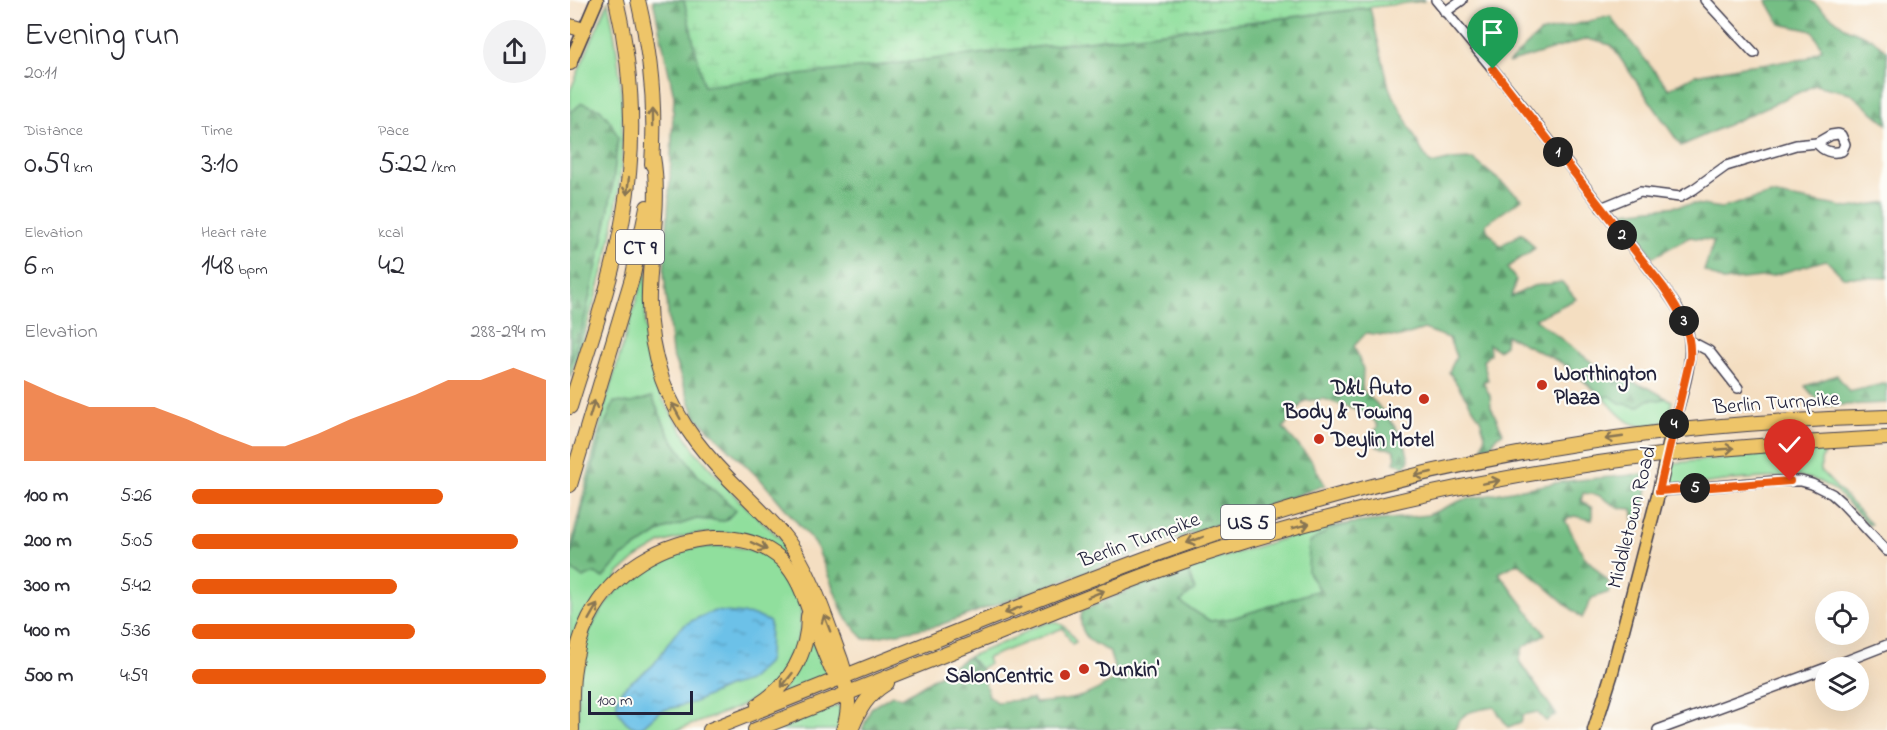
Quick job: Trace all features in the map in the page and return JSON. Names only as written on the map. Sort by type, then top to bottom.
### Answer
[{"type":"highway","name":"CT 9","points":[[570,485],[637,258],[647,209],[653,157],[652,88],[638,0]]},
{"type":"highway","name":"CT 9","points":[[570,407],[612,265],[627,193],[632,134],[631,101],[624,40],[616,1]]},
{"type":"highway","points":[[570,26],[584,30]]},
{"type":"highway","points":[[653,157],[656,188],[649,310],[653,342],[665,387],[678,415],[700,448],[776,528],[800,561],[844,670],[842,678],[847,694],[848,710],[843,730]]},
{"type":"highway","name":"Berlin Turnpike","points":[[710,730],[1216,532],[1393,481],[1571,444],[1672,430],[1790,421],[1887,417]]},
{"type":"highway","name":"Berlin Turnpike","points":[[755,730],[1152,573],[1291,528],[1460,488],[1575,467],[1666,454],[1887,438]]},
{"type":"highway","points":[[572,730],[571,700],[579,642],[599,601],[614,583],[636,565],[655,554],[683,543],[733,538],[754,543],[773,553],[796,579],[831,668],[842,678]]},
{"type":"highway","points":[[732,721],[772,695],[790,677],[798,663],[806,638],[807,605]]},
{"type":"highway","points":[[851,730],[869,697],[904,671]]},
{"type":"main road","points":[[570,63],[597,0]]},
{"type":"main road","name":"Middletown Road","points":[[1594,730],[1611,675],[1659,491],[1672,430]]},
{"type":"street","name":"Middletown Road","points":[[1436,0],[1511,91],[1672,301],[1685,322],[1690,341],[1689,366],[1672,430]]},
{"type":"street","points":[[1445,12],[1462,0]]},
{"type":"street","points":[[1705,0],[1754,53]]},
{"type":"street","points":[[1601,208],[1640,192],[1680,197],[1726,166],[1796,145],[1817,143]]},
{"type":"street","points":[[1690,341],[1703,346],[1738,388]]},
{"type":"street","points":[[1659,491],[1801,481],[1832,494],[1842,502],[1887,551]]},
{"type":"street","points":[[1856,657],[1887,645]]},
{"type":"street","points":[[1658,730],[1815,672]]},
{"type":"green space","points":[[653,0],[684,0],[704,86],[1370,8],[1389,87],[1431,164],[1448,160],[1473,159],[1522,199],[1486,224],[1487,230],[1500,246],[1522,233],[1535,248],[1507,268],[1516,280],[1511,297],[1533,286],[1562,282],[1576,299],[1535,319],[1606,373],[1649,388],[1666,398],[1650,399],[1638,407],[1620,403],[1610,396],[1603,397],[1562,363],[1506,335],[1505,345],[1498,350],[1489,344],[1490,354],[1483,361],[1488,380],[1483,382],[1503,433],[1497,436],[1491,446],[1482,448],[1485,435],[1480,419],[1449,372],[1456,357],[1449,338],[1424,329],[1400,337],[1366,333],[1354,346],[1363,369],[1362,390],[1376,403],[1403,437],[1409,460],[1405,466],[1394,463],[1396,456],[1393,449],[1377,447],[1374,432],[1378,426],[1370,415],[1324,399],[1304,401],[1283,428],[1311,460],[1325,485],[937,626],[864,639],[844,615],[816,545],[762,481],[695,416],[672,353],[664,273],[674,96]]},
{"type":"green space","points":[[684,0],[1423,0],[1424,1],[704,86]]},
{"type":"green space","points":[[1766,0],[1810,0],[1846,28],[1872,39],[1887,51],[1887,124],[1850,93],[1815,85],[1681,146],[1611,45],[1587,39],[1508,63],[1540,33],[1610,16],[1669,89],[1695,75],[1743,66],[1806,59],[1822,49],[1813,31],[1780,24]]},
{"type":"green space","points":[[608,2],[622,97],[622,160],[619,191],[603,271],[570,378],[570,365],[582,330],[607,220],[618,137],[582,103],[570,113],[570,91]]},
{"type":"green space","points":[[582,103],[600,109],[610,121],[618,137],[607,220],[582,330],[570,365],[570,113]]},
{"type":"green space","points":[[1771,194],[1849,208],[1887,202],[1887,278],[1843,277],[1826,260],[1771,276],[1723,281],[1704,271],[1714,241],[1690,237],[1653,257],[1623,212],[1695,204],[1722,208]]},
{"type":"green space","points":[[647,264],[645,325],[650,363],[663,400],[696,452],[738,499],[781,539],[793,562],[761,538],[729,533],[693,534],[661,543],[636,558],[619,573],[570,664],[570,568],[583,578],[595,573],[603,578],[621,557],[663,530],[696,519],[725,521],[736,510],[699,477],[669,435],[652,397],[631,404],[601,434],[570,559],[570,550],[605,405]]},
{"type":"green space","points":[[1837,375],[1849,392],[1887,383],[1887,403],[1822,406],[1805,386]]},
{"type":"green space","points":[[1610,395],[1620,403],[1666,398],[1672,401],[1665,420],[1659,424],[1645,426],[1631,423],[1619,415],[1603,397]]},
{"type":"green space","points":[[652,397],[669,435],[699,477],[736,510],[725,521],[696,519],[663,530],[621,557],[603,578],[595,573],[583,578],[570,568],[570,559],[601,434],[614,402],[631,403]]},
{"type":"green space","points":[[1820,449],[1825,451],[1821,461],[1821,471],[1871,524],[1869,525],[1835,490],[1818,481],[1799,476],[1732,480],[1679,487],[1671,484],[1668,479],[1669,468],[1674,463]]},
{"type":"green space","points":[[1643,474],[1648,480],[1642,523],[1634,522],[1632,509],[1619,508],[1598,495],[1583,493],[1581,501],[1592,508],[1592,520],[1574,516],[1565,520],[1584,556],[1608,581],[1610,592],[1592,598],[1582,618],[1518,563],[1499,573],[1545,634],[1523,647],[1519,661],[1556,714],[1546,721],[1537,712],[1523,715],[1521,722],[1508,727],[1494,707],[1470,712],[1461,718],[1455,730],[862,730],[871,708],[892,695],[902,698],[968,657],[981,670],[989,696],[996,702],[1032,699],[1035,703],[1058,701],[1097,690],[1117,677],[1109,651],[1096,645],[1083,632],[1082,611],[1144,583],[1187,568],[1195,590],[1180,602],[1210,621],[1233,618],[1319,590],[1308,572],[1309,543],[1330,529],[1353,523],[1428,515],[1462,500],[1567,481]]},
{"type":"green space","points":[[1353,523],[1330,529],[1308,572],[1319,590],[1233,618],[1210,621],[1179,602],[1194,590],[1187,568],[1318,528]]},
{"type":"green space","points":[[731,546],[767,555],[784,571],[796,592],[801,609],[800,631],[794,654],[783,677],[763,694],[737,708],[677,730],[578,730],[579,665],[592,628],[614,593],[629,578],[662,556],[687,549]]},
{"type":"green space","points":[[1050,622],[1059,623],[1066,628],[1076,642],[1072,644],[1063,628],[987,658],[989,664],[980,670],[968,657],[1019,636],[1032,628]]},
{"type":"green space","points":[[812,638],[827,673],[826,676],[779,697]]},
{"type":"green space","points":[[836,706],[842,707],[838,730],[776,730]]},
{"type":"water","points":[[715,611],[754,615],[770,623],[767,663],[748,681],[727,687],[695,702],[660,711],[641,728],[628,724],[617,708],[620,692],[653,665],[681,628]]},
{"type":"place","name":"Worthington Plaza","points":[[1542,385]]},
{"type":"place","name":"D&L Auto Body & Towing","points":[[1424,399]]},
{"type":"place","name":"Deylin Motel","points":[[1319,439]]},
{"type":"place","name":"Dunkin'","points":[[1084,669]]},
{"type":"place","name":"SalonCentric","points":[[1065,675]]},
{"type":"route","points":[[1493,69],[1664,288],[1685,322],[1690,341],[1689,366],[1666,454],[1659,491],[1790,481]]}]
